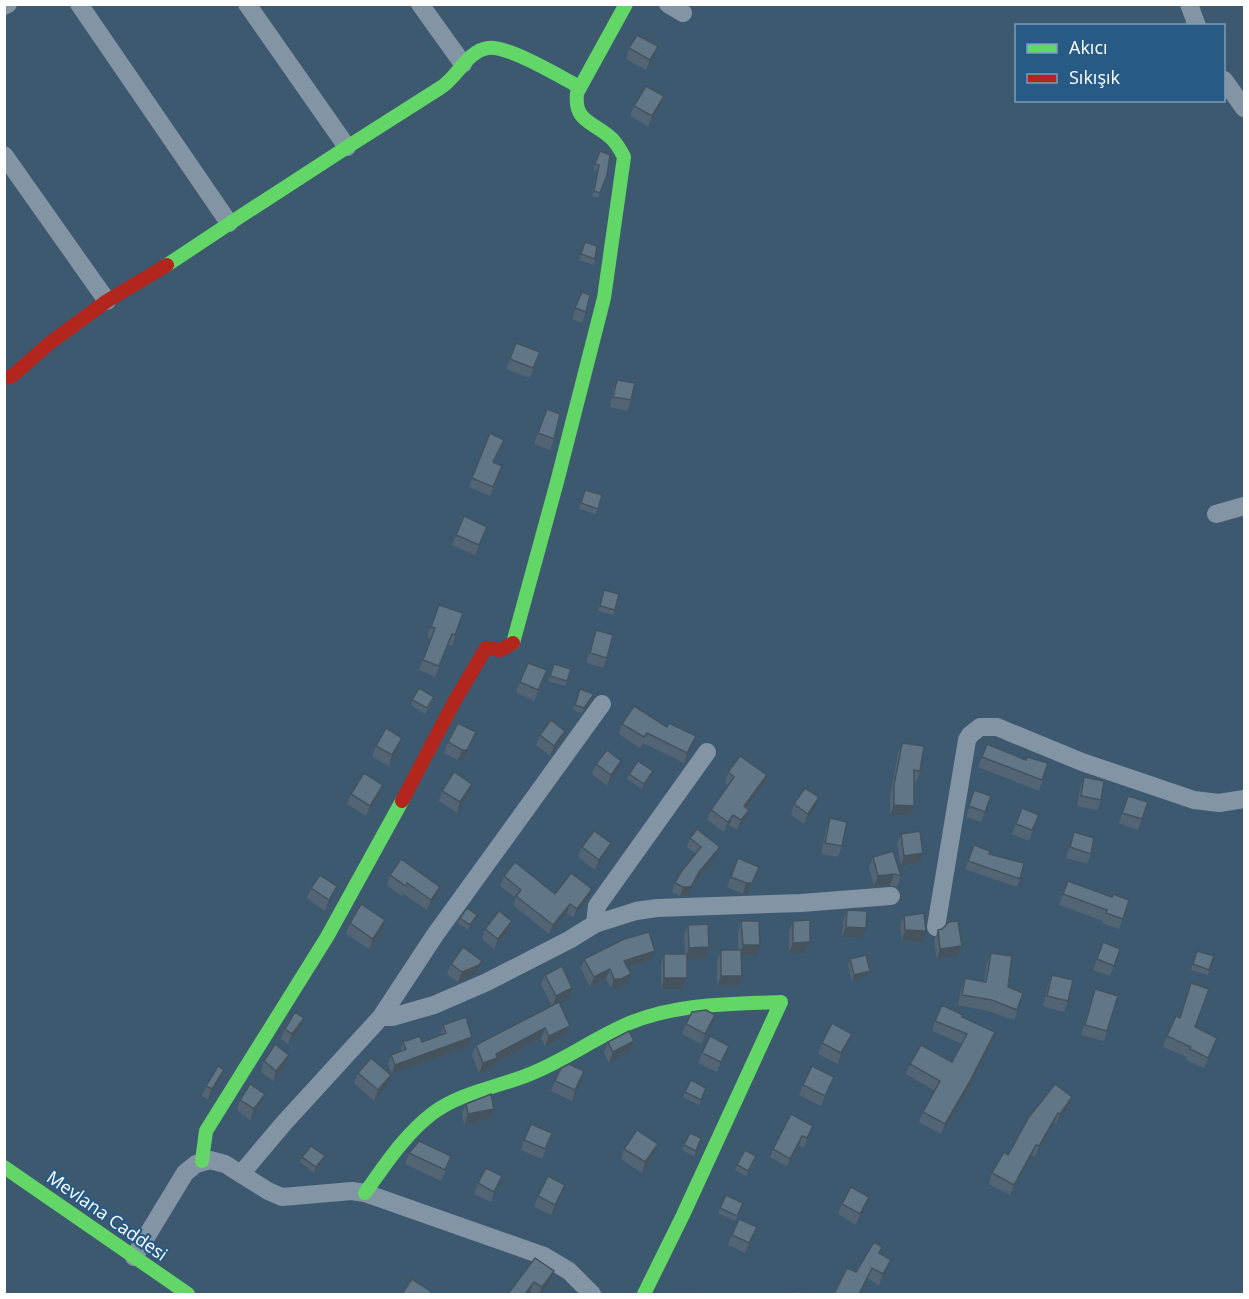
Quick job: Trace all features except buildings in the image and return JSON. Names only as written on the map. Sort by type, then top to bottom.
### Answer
[{"type":"street","points":[[80,4],[229,223]]},
{"type":"street","points":[[247,4],[346,147]]},
{"type":"street","points":[[420,4],[463,64]]},
{"type":"street","points":[[202,1161],[206,1131],[327,937],[374,855],[454,702],[486,648],[506,650],[513,643],[604,298],[624,157],[608,135],[581,118],[576,106],[577,93],[627,4]]},
{"type":"street","points":[[1190,4],[1196,24]]},
{"type":"street","points":[[4,378],[12,376],[51,342],[106,302],[445,85],[469,58],[482,50],[502,49],[580,87]]},
{"type":"street","points":[[1225,81],[1245,108]]},
{"type":"street","points":[[4,155],[106,302]]},
{"type":"street","points":[[1216,514],[1245,506]]},
{"type":"street","points":[[241,1174],[284,1123],[381,1017],[435,935],[602,704]]},
{"type":"street","points":[[936,927],[967,740],[980,727],[997,727],[1082,762],[1194,800],[1219,802],[1245,799]]},
{"type":"street","points":[[595,924],[597,906],[707,752]]},
{"type":"street","points":[[381,1017],[392,1017],[434,1005],[487,982],[595,924],[636,911],[657,908],[822,902],[891,896]]},
{"type":"street","points":[[365,1193],[388,1161],[423,1122],[445,1105],[533,1073],[645,1017],[671,1010],[715,1005],[781,1002],[693,1194],[644,1294]]},
{"type":"street","points":[[134,1257],[184,1173],[202,1161],[218,1161],[282,1197],[352,1191],[365,1193],[544,1256],[569,1271],[592,1294]]},
{"type":"street","name":"Mevlana Caddesi","points":[[4,1167],[188,1294]]},
{"type":"traffic: fast","points":[[513,643],[604,298],[624,157],[612,139],[581,115],[578,110],[577,93],[626,4]]},
{"type":"traffic: fast","points":[[167,265],[446,84],[468,59],[481,50],[497,48],[508,51],[580,87]]},
{"type":"traffic: fast","points":[[202,1161],[206,1131],[327,937],[402,801]]},
{"type":"traffic: fast","points":[[365,1193],[413,1130],[433,1113],[456,1100],[518,1079],[556,1062],[606,1034],[650,1016],[687,1008],[781,1002],[644,1294]]},
{"type":"traffic: fast","points":[[4,1167],[188,1294]]},
{"type":"traffic: jam","points":[[4,378],[12,376],[51,342],[107,301],[167,265]]},
{"type":"traffic: jam","points":[[402,801],[454,702],[486,648],[501,650],[513,643]]}]
